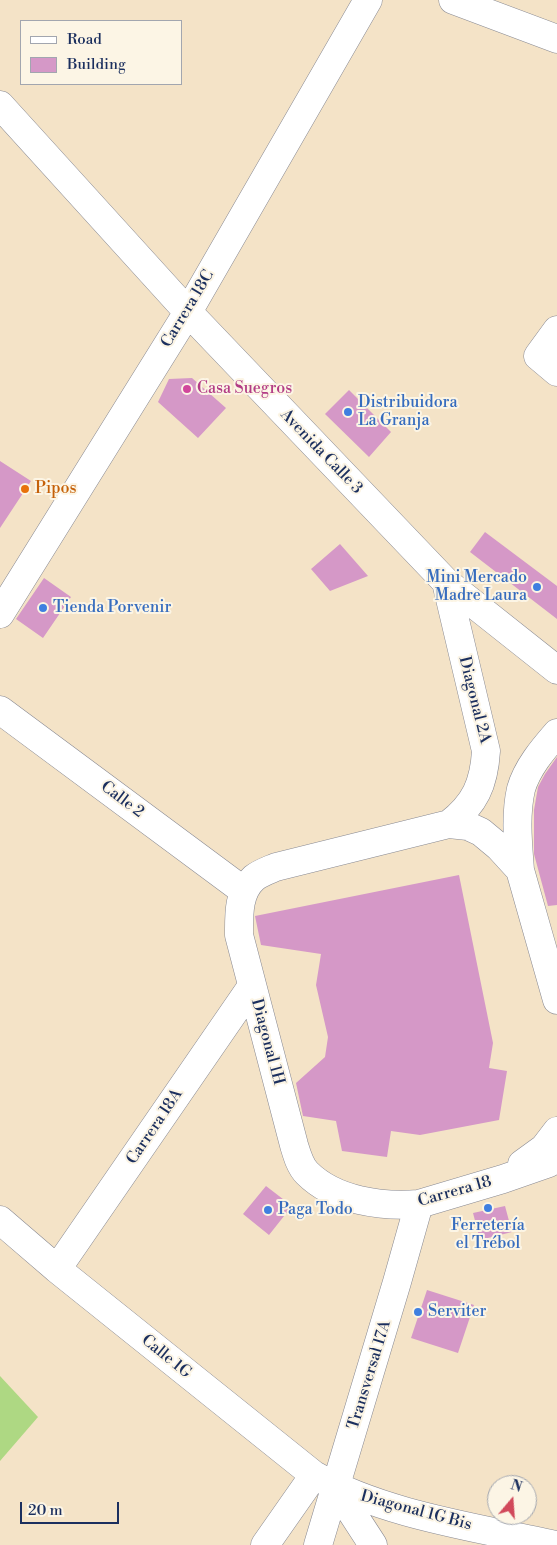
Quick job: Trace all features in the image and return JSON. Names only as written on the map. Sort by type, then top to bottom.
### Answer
[{"type":"street","name":"Carrera 18C","points":[[0,614],[188,312],[368,0]]},
{"type":"street","points":[[453,0],[557,39]]},
{"type":"street","name":"Avenida Calle 3","points":[[0,105],[188,312],[446,582],[557,670]]},
{"type":"street","points":[[547,364],[557,330]]},
{"type":"street","name":"Diagonal 2A","points":[[446,582],[486,752],[485,767],[472,802],[449,824]]},
{"type":"street","name":"Calle 2","points":[[0,710],[244,891]]},
{"type":"street","points":[[557,733],[532,766],[522,788],[517,830],[520,870],[557,1000]]},
{"type":"street","points":[[244,891],[255,877],[276,867],[449,824],[468,826],[481,832],[520,870]]},
{"type":"street","name":"Diagonal 1H","points":[[244,891],[240,908],[238,935],[299,1161],[306,1172],[321,1184]]},
{"type":"street","name":"Carrera 18A","points":[[57,1269],[252,986]]},
{"type":"street","name":"Carrera 18","points":[[503,1179],[544,1148],[557,1131]]},
{"type":"street","name":"Carrera 18","points":[[321,1184],[343,1195],[368,1203],[389,1206],[419,1204],[503,1179],[549,1163],[557,1158]]},
{"type":"street","name":"Carrera 18","points":[[503,1179],[536,1176],[557,1177]]},
{"type":"street","name":"Transversal 17A","points":[[318,1545],[325,1482],[419,1204]]},
{"type":"street","name":"Calle 1G","points":[[0,1220],[57,1269],[325,1482]]},
{"type":"street","points":[[265,1545],[325,1482],[373,1545]]},
{"type":"street","name":"Diagonal 1G Bis","points":[[325,1482],[401,1510],[555,1545]]},
{"type":"green space","points":[[0,1376],[38,1417],[0,1461]]},
{"type":"building","points":[[192,378],[226,408],[198,438],[158,402],[169,379]]},
{"type":"building","points":[[349,390],[391,432],[369,457],[325,414]]},
{"type":"building","points":[[0,461],[31,481],[0,528]]},
{"type":"building","points":[[485,532],[557,586],[557,619],[470,552]]},
{"type":"building","points":[[340,544],[368,576],[330,591],[311,569]]},
{"type":"building","name":"Tienda Porvenir","points":[[44,578],[71,597],[43,638],[16,619]]},
{"type":"building","points":[[557,757],[557,905],[548,906],[534,854],[534,810],[538,787]]},
{"type":"building","points":[[459,875],[493,1043],[489,1068],[507,1071],[499,1120],[420,1135],[391,1131],[387,1157],[342,1151],[336,1121],[303,1116],[296,1083],[325,1057],[328,1037],[316,985],[321,954],[261,945],[255,916]]},
{"type":"building","name":"Paga Todo","points":[[266,1186],[292,1206],[269,1235],[243,1214]]},
{"type":"building","points":[[505,1206],[512,1232],[480,1240],[473,1213]]},
{"type":"building","points":[[427,1290],[474,1305],[458,1353],[411,1338]]},
{"type":"place","name":"Casa Suegros","points":[[187,389]]},
{"type":"place","name":"Distribuidora La Granja","points":[[348,412]]},
{"type":"place","name":"Pipos","points":[[25,489]]},
{"type":"place","name":"Mini Mercado Madre Laura","points":[[537,587]]},
{"type":"place","name":"Tienda Porvenir","points":[[43,608]]},
{"type":"place","name":"Ferretería el Trébol","points":[[488,1208]]},
{"type":"place","name":"Paga Todo","points":[[268,1210]]},
{"type":"place","name":"Serviter","points":[[418,1312]]}]
